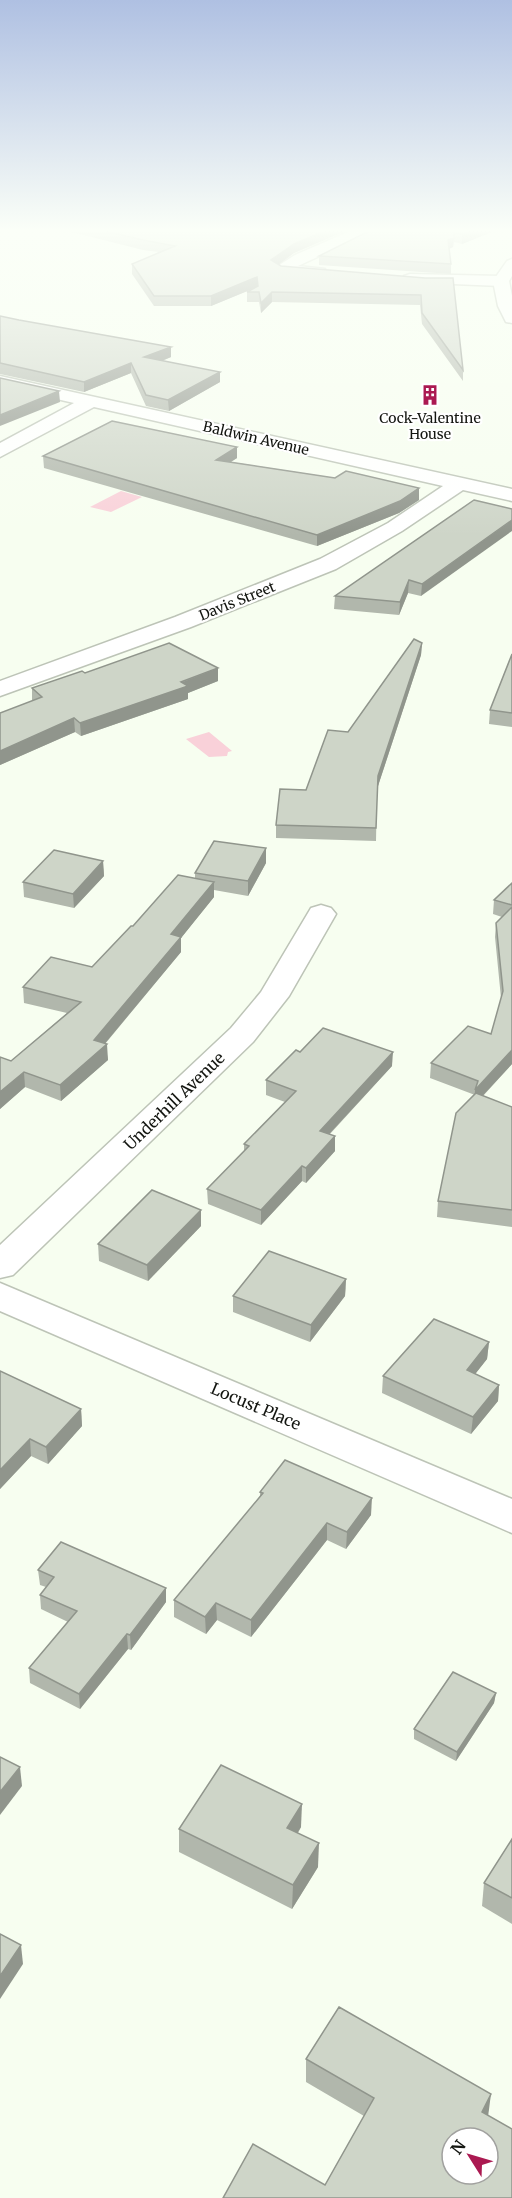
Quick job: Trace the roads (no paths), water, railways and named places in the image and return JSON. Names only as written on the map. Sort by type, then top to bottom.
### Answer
[{"type":"street","name":"Baldwin Avenue","points":[[0,381],[512,495]]},
{"type":"street","points":[[0,451],[92,401]]},
{"type":"street","name":"Davis Street","points":[[0,690],[183,622],[328,564],[394,527],[459,484]]},
{"type":"street","name":"Underhill Avenue","points":[[0,1266],[242,1035],[274,996],[321,914]]},
{"type":"street","name":"Locust Place","points":[[0,1296],[512,1517]]},
{"type":"place","name":"Cock-Valentine House","points":[[430,395]]}]
